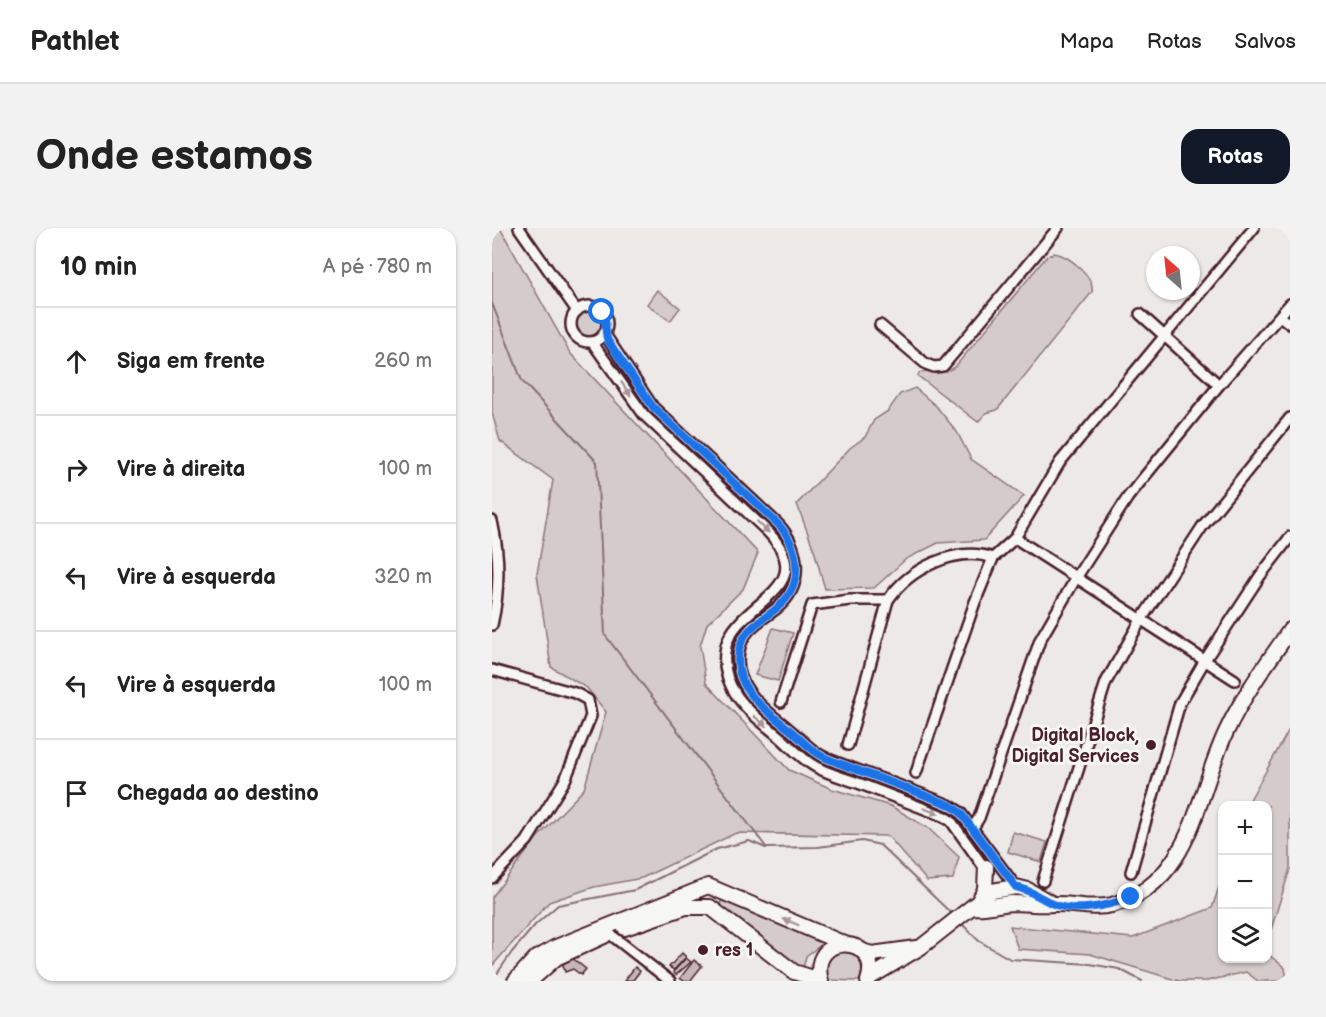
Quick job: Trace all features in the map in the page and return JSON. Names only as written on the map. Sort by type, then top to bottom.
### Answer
[{"type":"main road","points":[[973,905],[982,909],[1015,903],[1088,908],[1111,905],[1154,884],[1169,869],[1192,823],[1226,731],[1290,630]]},
{"type":"main road","points":[[973,905],[985,889],[986,867]]},
{"type":"main road","points":[[515,981],[535,959],[556,946],[708,886],[872,954],[921,947]]},
{"type":"main road","points":[[869,980],[921,947],[946,924],[992,891],[1016,887],[1028,890],[1053,904]]},
{"type":"main road","points":[[1015,903],[1018,895],[1016,887]]},
{"type":"main road","points":[[992,891],[1000,904]]},
{"type":"main road","points":[[530,981],[556,958],[610,934],[686,907],[710,907],[794,972],[820,981]]},
{"type":"main road","points":[[820,981],[818,972],[823,955],[830,948],[845,944]]},
{"type":"main road","points":[[862,951],[870,963],[869,980]]},
{"type":"street","points":[[519,228],[577,311]]},
{"type":"street","points":[[880,325],[926,364],[934,367],[943,366],[1058,228]]},
{"type":"street","points":[[916,773],[975,602],[993,558],[1015,538],[1060,462],[1254,228]]},
{"type":"street","points":[[956,829],[960,823],[969,825],[979,818],[1040,640],[1076,578],[1128,497],[1219,385],[1290,304]]},
{"type":"street","points":[[592,342],[604,333],[607,323],[602,312],[590,306],[577,311],[573,316],[572,329],[579,339],[592,342],[644,415],[777,542],[784,559],[783,578],[769,599],[750,610],[735,626],[726,646],[725,668],[731,689],[744,707],[808,762],[830,773],[943,816],[986,867],[992,891]]},
{"type":"street","points":[[1140,314],[1219,385]]},
{"type":"street","points":[[1280,316],[1290,324]]},
{"type":"street","points":[[604,333],[653,407],[788,535],[796,558],[795,582],[788,596],[777,608],[758,620],[746,633],[739,649],[738,667],[743,684],[753,699],[816,752],[950,805],[969,825],[1016,887]]},
{"type":"street","points":[[1043,881],[1106,682],[1141,620],[1203,527],[1290,418]]},
{"type":"street","points":[[492,521],[499,595],[492,625]]},
{"type":"street","points":[[1131,872],[1180,703],[1260,576],[1290,537]]},
{"type":"street","points":[[1015,538],[1235,680]]},
{"type":"street","points":[[848,745],[888,600],[898,586],[946,557],[983,555],[993,558]]},
{"type":"street","points":[[781,702],[812,605],[850,600],[888,600]]},
{"type":"street","points":[[492,670],[575,693],[588,700],[591,716],[565,780],[527,841],[492,878]]},
{"type":"street","points":[[830,773],[834,761]]},
{"type":"street","points":[[969,845],[979,838]]},
{"type":"street","points":[[610,934],[669,981]]},
{"type":"shaded area","points":[[492,228],[500,228],[570,353],[758,553],[743,589],[707,624],[700,646],[706,683],[789,770],[832,789],[891,806],[928,828],[959,857],[953,879],[927,881],[888,836],[736,833],[642,878],[594,887],[549,902],[492,966],[492,897],[537,838],[584,789],[606,712],[587,688],[551,667],[537,574],[553,480],[500,441],[492,413]]},
{"type":"shaded area","points":[[1054,253],[1067,258],[1080,268],[1092,286],[1092,292],[997,410],[986,413],[978,422],[918,376],[919,373],[923,371],[944,372],[955,367],[1047,256]]},
{"type":"shaded area","points":[[657,290],[680,308],[670,321],[647,304]]},
{"type":"shaded area","points":[[589,309],[595,310],[603,318],[603,330],[595,338],[589,339],[583,338],[575,330],[574,324],[575,318],[583,310]]},
{"type":"shaded area","points":[[915,388],[936,406],[957,432],[971,459],[1024,496],[984,540],[938,543],[906,559],[874,588],[825,589],[797,504],[850,448],[865,437],[874,420],[888,411],[900,394]]},
{"type":"shaded area","points":[[773,628],[793,633],[778,681],[755,675]]},
{"type":"shaded area","points":[[1290,728],[1290,869],[1272,926],[1272,801],[1249,801]]},
{"type":"shaded area","points":[[1013,832],[1047,842],[1041,862],[1008,852]]},
{"type":"shaded area","points":[[1218,890],[1218,963],[1272,963],[1272,957],[1285,968],[1287,981],[1258,981],[1246,972],[1207,981],[1179,981],[1090,954],[1018,949],[1010,926],[1133,938],[1212,908]]},
{"type":"shaded area","points":[[723,900],[825,942],[806,956],[803,970],[719,904]]},
{"type":"shaded area","points":[[843,951],[849,952],[860,962],[862,971],[859,981],[828,980],[825,970],[830,957]]},
{"type":"building","points":[[682,953],[686,957],[674,970],[669,967]]},
{"type":"building","points":[[571,957],[586,969],[581,975],[573,969],[565,972],[562,961]]},
{"type":"building","points":[[686,958],[691,962],[676,975],[673,972]]},
{"type":"building","points":[[694,960],[702,966],[690,981],[684,981],[680,978]]},
{"type":"building","points":[[635,967],[640,971],[633,980],[624,981]]},
{"type":"waterway","points":[[492,303],[522,381],[597,462],[605,635],[766,847]]},
{"type":"waterway","points":[[492,981],[512,952],[536,924],[558,905],[635,890],[717,849],[749,841],[766,848],[818,847],[862,841],[880,845],[954,916]]},
{"type":"waterway","points":[[960,922],[979,941],[1010,959],[1090,964],[1119,969],[1142,981]]},
{"type":"place","name":"Digital Block, Digital Services","points":[[1151,745]]},
{"type":"place","name":"res 1","points":[[703,950]]},
{"type":"route","points":[[602,312],[606,317],[604,333],[608,341],[653,407],[778,524],[788,535],[795,550],[797,566],[795,582],[788,596],[777,608],[758,620],[746,633],[739,649],[738,667],[743,684],[753,699],[822,756],[950,805],[960,812],[1016,887],[1028,890],[1053,904],[1088,908],[1111,905],[1131,897]]}]
